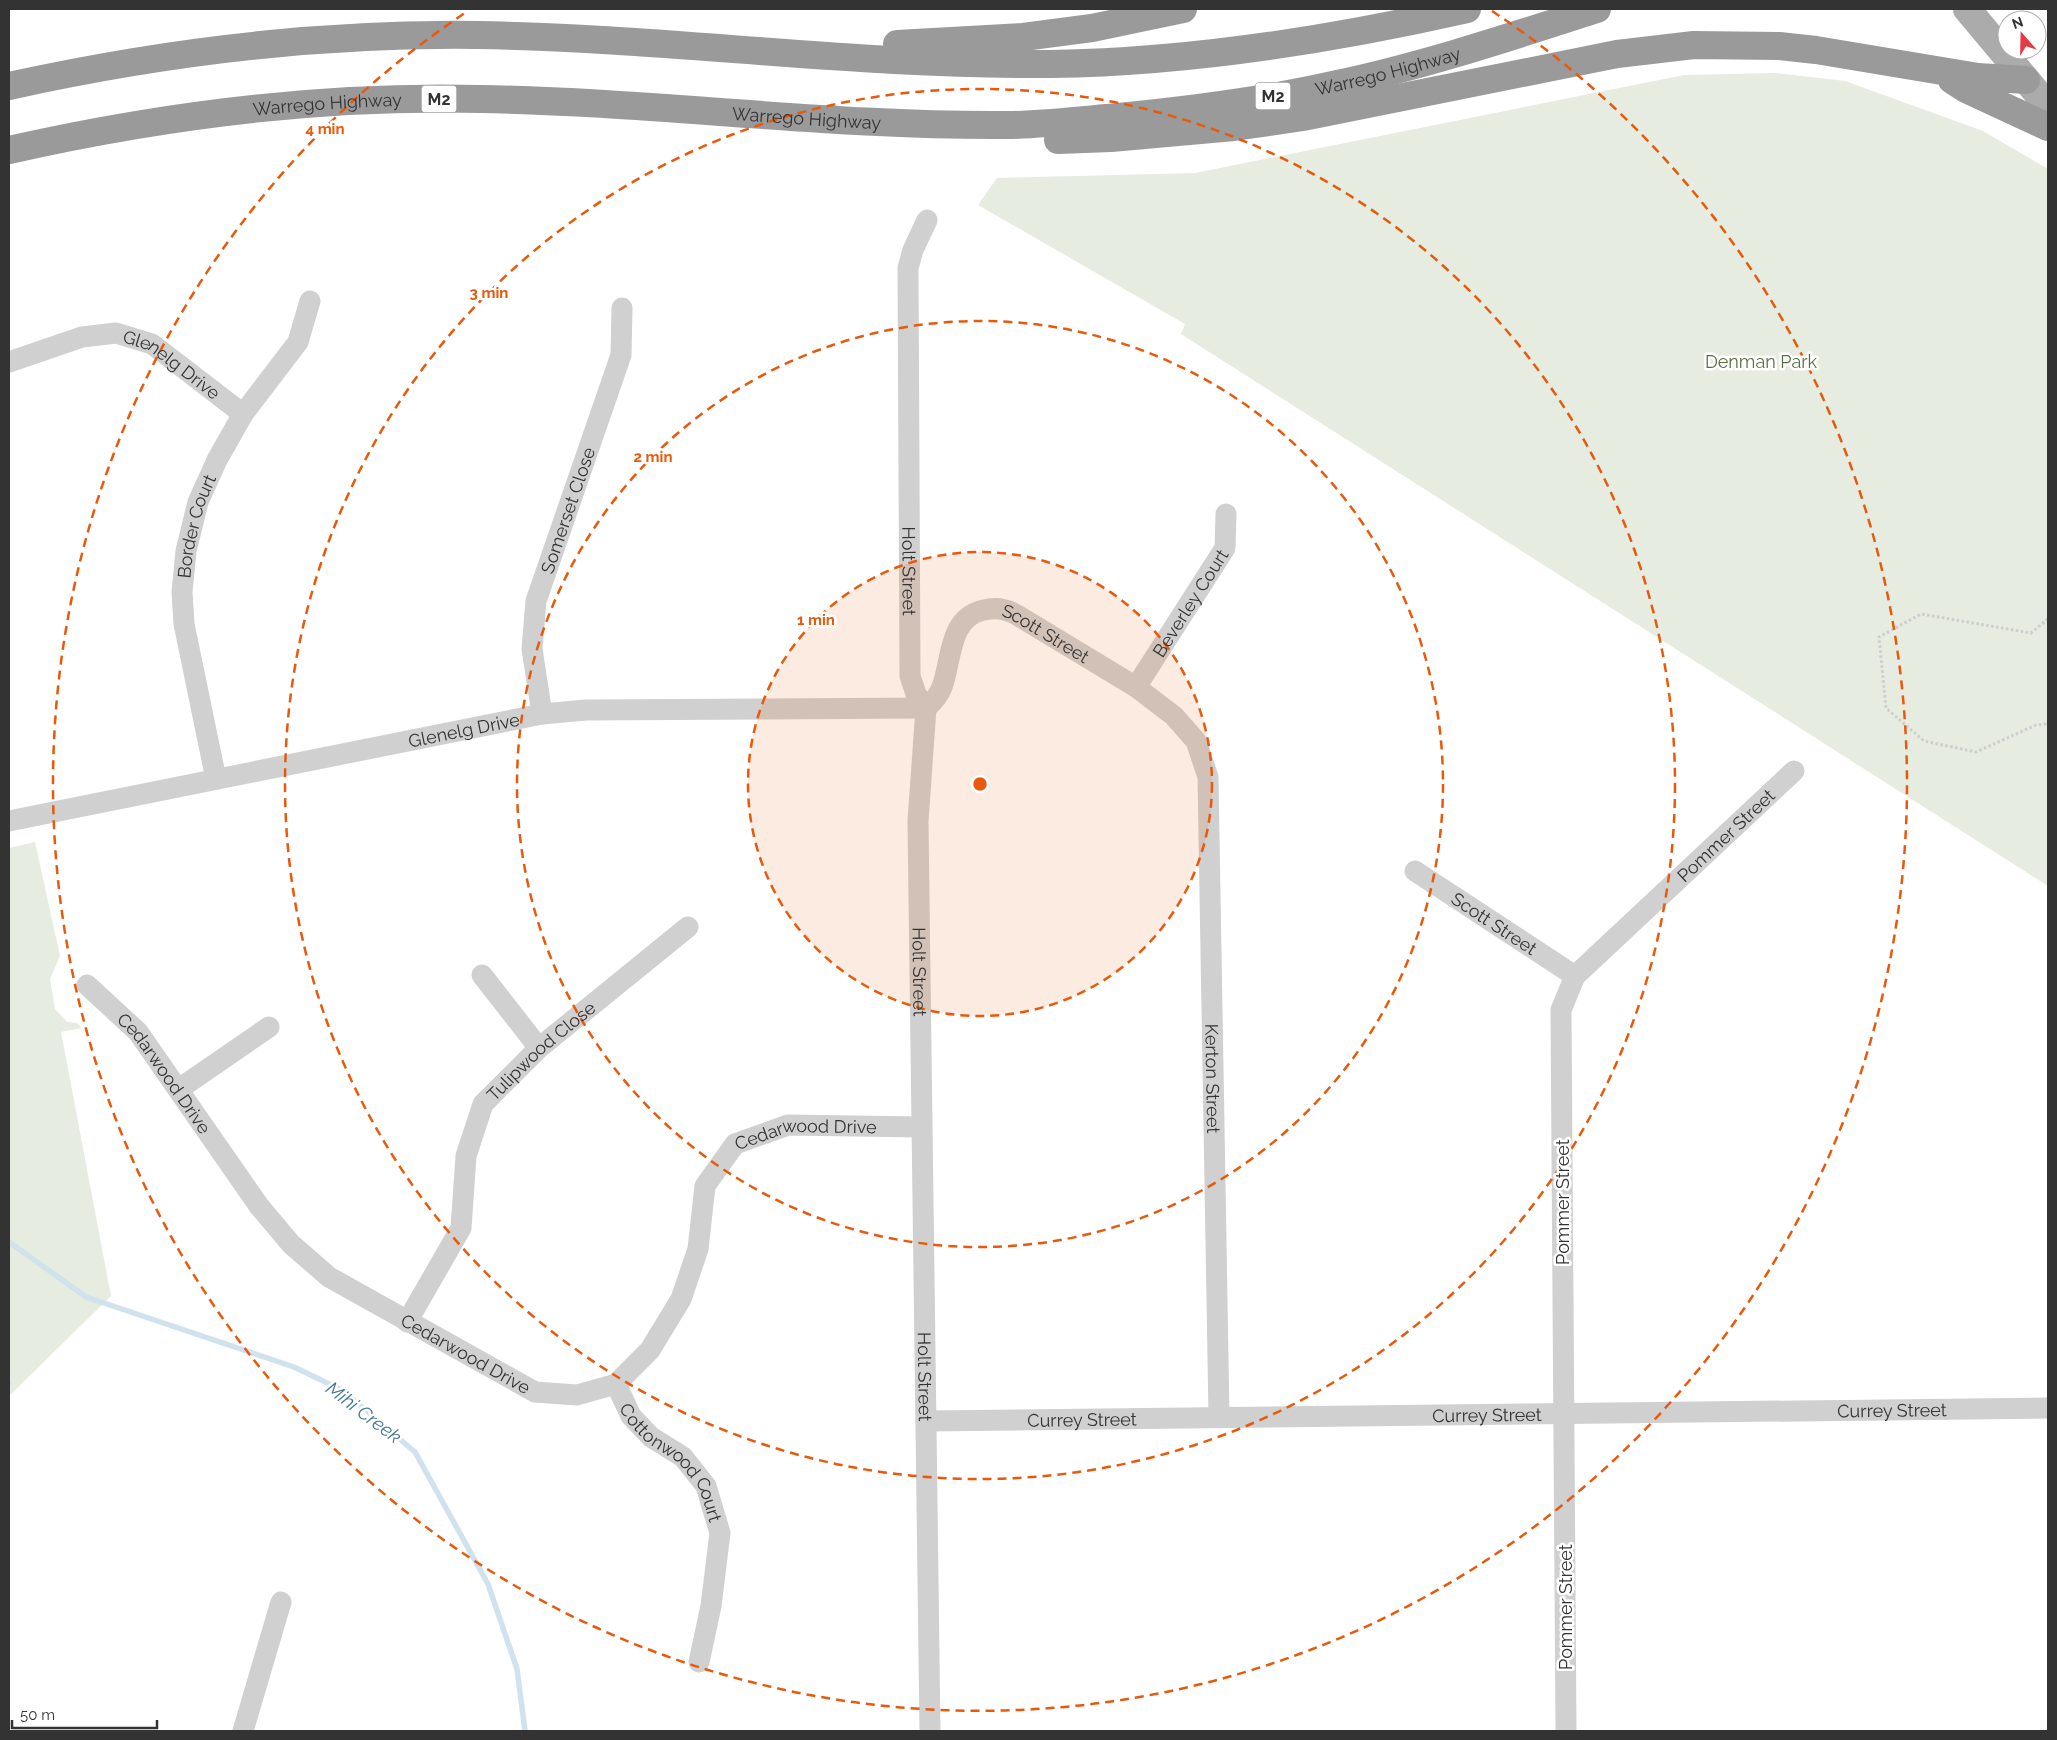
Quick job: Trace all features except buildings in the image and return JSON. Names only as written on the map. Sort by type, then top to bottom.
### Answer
[{"type":"highway","points":[[852,57],[902,43],[1023,37],[1092,28],[1183,9]]},
{"type":"highway","points":[[9,86],[93,68],[183,54],[280,42],[368,35],[478,35],[570,39],[981,64],[1137,61],[1316,40],[1467,9]]},
{"type":"highway","name":"Warrego Highway","points":[[9,150],[83,133],[163,119],[318,101],[480,98],[786,118],[940,124],[1016,125],[1082,120],[1251,101],[1334,85],[1521,34],[1597,9]]},
{"type":"highway","points":[[940,124],[990,141],[1111,138],[1234,128],[1303,117],[1609,56],[1659,48],[1694,45],[1779,46],[1978,77],[2037,82]]},
{"type":"highway","points":[[1938,71],[1966,89],[2048,126]]},
{"type":"main road","points":[[1967,9],[2037,82],[2048,106]]},
{"type":"street","name":"Holt Street","points":[[927,220],[911,257],[908,277],[910,676],[916,694],[926,708],[918,821],[930,1731]]},
{"type":"street","name":"Border Court","points":[[216,779],[184,624],[182,592],[186,551],[198,502],[217,460],[243,414],[298,342],[310,301]]},
{"type":"street","name":"Somerset Close","points":[[542,714],[532,649],[536,601],[621,355],[622,308]]},
{"type":"street","name":"Glenelg Drive","points":[[9,362],[82,337],[116,333],[152,344],[243,414]]},
{"type":"street","name":"Beverley Court","points":[[1136,687],[1225,548],[1226,514]]},
{"type":"street","name":"Scott Street","points":[[926,708],[941,689],[949,652],[959,629],[968,617],[979,611],[997,608],[1012,612],[1136,687],[1174,716],[1196,741]]},
{"type":"street","name":"Glenelg Drive","points":[[9,821],[542,714],[586,710],[926,708]]},
{"type":"street","name":"Kerton Street","points":[[1196,741],[1208,777],[1219,1416]]},
{"type":"street","name":"Pommer Street","points":[[1566,1731],[1561,1010],[1575,976],[1794,771]]},
{"type":"street","name":"Scott Street","points":[[1415,871],[1575,976]]},
{"type":"street","name":"Tulipwood Close","points":[[407,1322],[460,1228],[466,1156],[483,1104],[539,1048],[688,927]]},
{"type":"street","points":[[482,975],[539,1048]]},
{"type":"street","name":"Cedarwood Drive","points":[[87,985],[138,1032],[259,1206],[291,1244],[329,1277],[535,1392],[577,1395],[616,1384],[650,1350],[681,1299],[698,1249],[705,1186],[735,1144],[788,1125],[922,1127]]},
{"type":"street","points":[[179,1090],[269,1028]]},
{"type":"street","name":"Cottonwood Court","points":[[616,1384],[630,1416],[650,1437],[683,1457],[706,1486],[720,1533],[711,1606],[699,1662]]},
{"type":"street","name":"Currey Street","points":[[926,1421],[1219,1416],[2048,1408]]},
{"type":"street","points":[[243,1731],[282,1602]]},
{"type":"path","points":[[2048,619],[2031,633],[1921,614],[1879,637],[1886,708],[1924,741],[1976,752],[2036,724],[2046,724],[2048,726]]},
{"type":"green space","name":"Denman Park","points":[[1775,73],[1845,81],[1983,131],[2048,169],[2048,886],[1181,334],[1185,324],[978,205],[997,178],[1195,173],[1684,75]]},
{"type":"green space","points":[[35,842],[60,956],[50,979],[55,1009],[67,1022],[77,1023],[82,1028],[61,1032],[111,1296],[9,1396],[9,848]]},
{"type":"waterway","name":"Mihi Creek","points":[[9,1242],[86,1297],[294,1367],[342,1390],[415,1452],[488,1584],[517,1669],[525,1731]]}]
